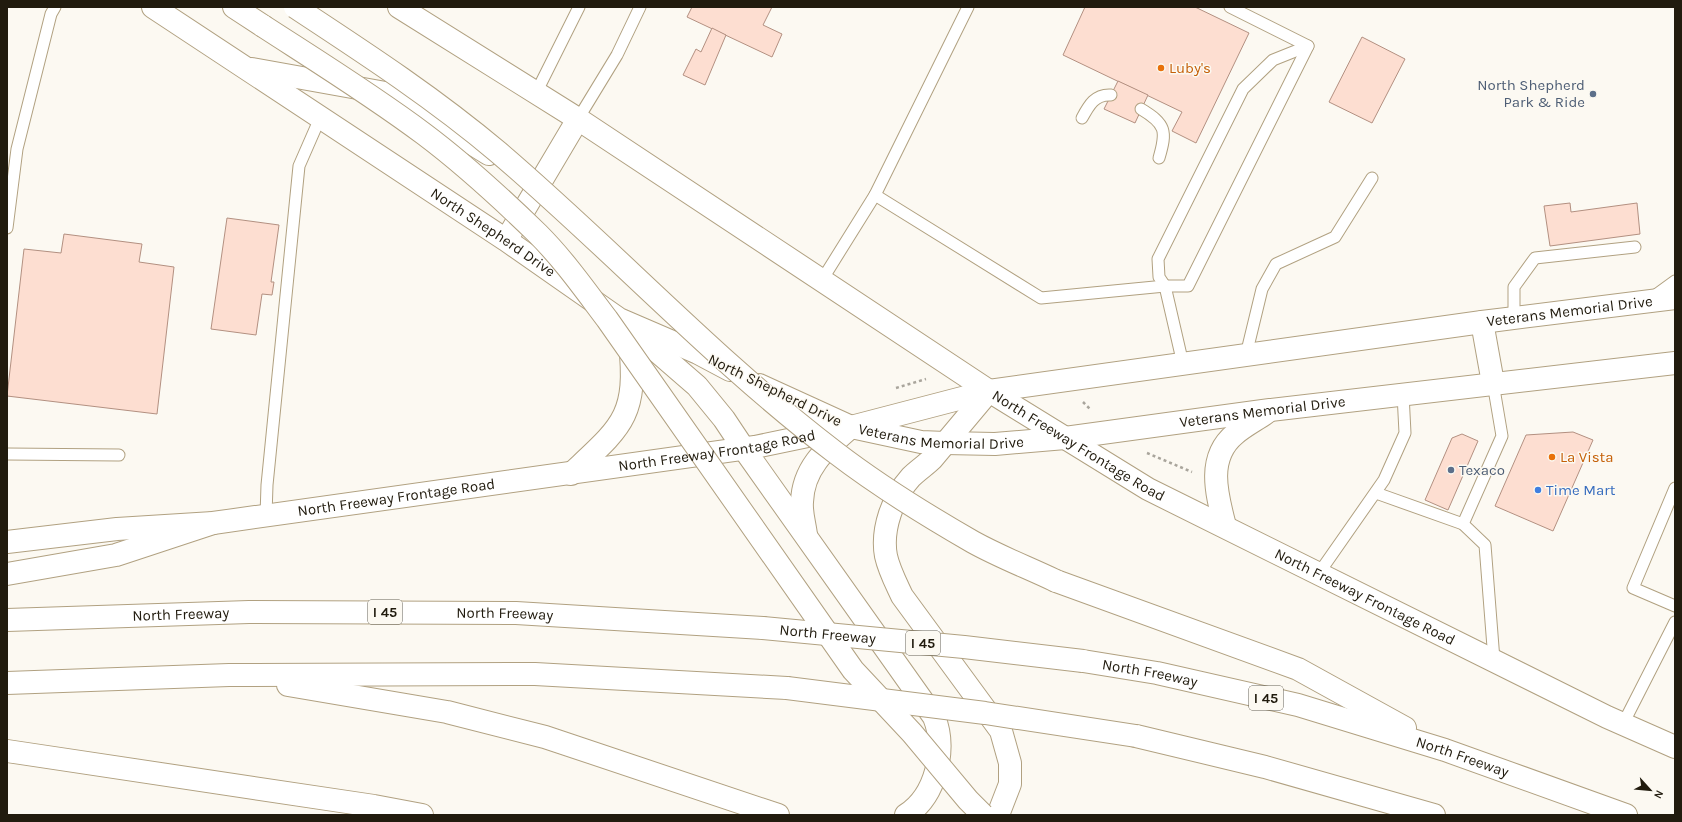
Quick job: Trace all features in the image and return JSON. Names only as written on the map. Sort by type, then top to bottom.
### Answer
[{"type":"main road","name":"North Shepherd Drive","points":[[153,7],[506,240],[619,319],[698,353],[778,395],[851,427]]},
{"type":"main road","points":[[234,7],[424,134],[474,174],[539,235],[569,269],[607,319],[853,670],[912,733],[968,800],[983,815]]},
{"type":"main road","points":[[295,7],[437,102],[499,153],[770,400],[837,454],[908,502],[975,543],[1056,581],[1298,669],[1445,750]]},
{"type":"main road","points":[[399,7],[578,119],[989,391],[945,444],[911,477],[898,495],[890,514],[887,528],[886,555],[892,576],[902,596],[1001,731],[1010,763],[1010,784],[998,815]]},
{"type":"main road","points":[[243,67],[391,94],[539,184]]},
{"type":"main road","points":[[506,240],[578,119]]},
{"type":"main road","name":"Veterans Memorial Drive","points":[[989,391],[1482,322],[1675,298]]},
{"type":"main road","points":[[619,319],[697,386],[724,419],[807,540],[934,717],[939,728],[940,741],[934,778],[918,805],[906,815]]},
{"type":"main road","points":[[571,474],[613,434],[620,424],[629,404],[633,368],[630,344],[619,319]]},
{"type":"main road","points":[[1482,322],[1493,383]]},
{"type":"main road","name":"Veterans Memorial Drive","points":[[851,427],[921,442],[945,444],[995,444],[1065,438],[1270,410],[1675,363]]},
{"type":"main road","name":"North Freeway Frontage Road","points":[[7,542],[117,529],[213,523],[744,449],[851,427],[989,391],[1148,489],[1623,724],[1675,747]]},
{"type":"main road","points":[[1225,526],[1217,496],[1215,474],[1219,458],[1227,442],[1234,434],[1270,410]]},
{"type":"main road","points":[[807,540],[802,502],[807,476],[819,455],[851,427]]},
{"type":"main road","points":[[7,574],[116,555],[213,523]]},
{"type":"main road","name":"North Freeway","points":[[7,620],[249,612],[516,613],[763,628],[964,647],[1083,661],[1157,673],[1298,705],[1445,750],[1626,815]]},
{"type":"main road","points":[[7,683],[229,675],[535,674],[787,688],[985,713],[1136,736],[1265,768],[1434,815]]},
{"type":"main road","points":[[229,675],[462,716],[544,737],[778,815]]},
{"type":"main road","points":[[7,751],[374,806],[422,815]]},
{"type":"lane","points":[[7,228],[17,149],[51,14],[55,7]]},
{"type":"lane","points":[[536,93],[579,7]]},
{"type":"lane","points":[[578,119],[617,55],[640,7]]},
{"type":"lane","points":[[822,280],[875,195],[968,7]]},
{"type":"lane","points":[[1230,7],[1308,46]]},
{"type":"lane","points":[[875,195],[1041,298],[1165,286],[1188,286],[1308,46]]},
{"type":"lane","points":[[1183,364],[1165,286],[1159,277],[1158,259],[1243,89],[1273,60],[1308,46]]},
{"type":"lane","points":[[1082,118],[1088,106],[1096,98],[1103,94],[1111,94]]},
{"type":"lane","points":[[1141,109],[1160,122],[1164,131],[1159,158]]},
{"type":"lane","points":[[266,516],[267,485],[299,166],[320,118]]},
{"type":"lane","points":[[1246,355],[1262,289],[1276,264],[1335,237],[1372,178]]},
{"type":"lane","points":[[1514,318],[1514,287],[1535,258],[1635,247]]},
{"type":"lane","points":[[1646,302],[1675,281]]},
{"type":"lane","points":[[1463,524],[1502,436],[1493,383]]},
{"type":"lane","points":[[1319,573],[1384,480],[1405,433],[1403,394]]},
{"type":"lane","points":[[7,454],[119,455]]},
{"type":"lane","points":[[1675,488],[1633,588],[1675,606]]},
{"type":"lane","points":[[1376,493],[1463,524],[1485,545],[1494,660]]},
{"type":"lane","points":[[1623,724],[1675,622]]},
{"type":"path","points":[[1079,398],[1096,414]]},
{"type":"path","points":[[1145,452],[1196,474]]},
{"type":"building","points":[[692,7],[772,7],[763,25],[782,34],[772,57],[687,17]]},
{"type":"building","name":"Luby's","points":[[1085,7],[1195,7],[1249,33],[1196,143],[1172,131],[1182,112],[1063,55]]},
{"type":"building","points":[[712,28],[726,35],[705,85],[683,75],[696,49],[701,52]]},
{"type":"building","points":[[1362,37],[1405,59],[1372,123],[1329,102]]},
{"type":"building","points":[[1118,81],[1148,95],[1135,123],[1104,109]]},
{"type":"building","points":[[1570,203],[1571,212],[1637,203],[1640,234],[1550,246],[1544,206]]},
{"type":"building","points":[[227,218],[279,225],[271,282],[274,282],[272,295],[262,294],[256,335],[211,329]]},
{"type":"building","points":[[64,234],[142,244],[139,262],[174,267],[157,414],[7,396],[24,249],[61,253]]},
{"type":"building","points":[[1573,432],[1593,440],[1553,531],[1495,506],[1526,435]]},
{"type":"building","name":"Texaco","points":[[1462,434],[1478,441],[1448,510],[1425,500],[1452,438]]},
{"type":"place","name":"Luby's","points":[[1161,68]]},
{"type":"place","name":"North Shepherd Park & Ride","points":[[1593,94]]},
{"type":"place","name":"La Vista","points":[[1552,457]]},
{"type":"place","name":"Texaco","points":[[1451,470]]},
{"type":"place","name":"Time Mart","points":[[1538,490]]}]
